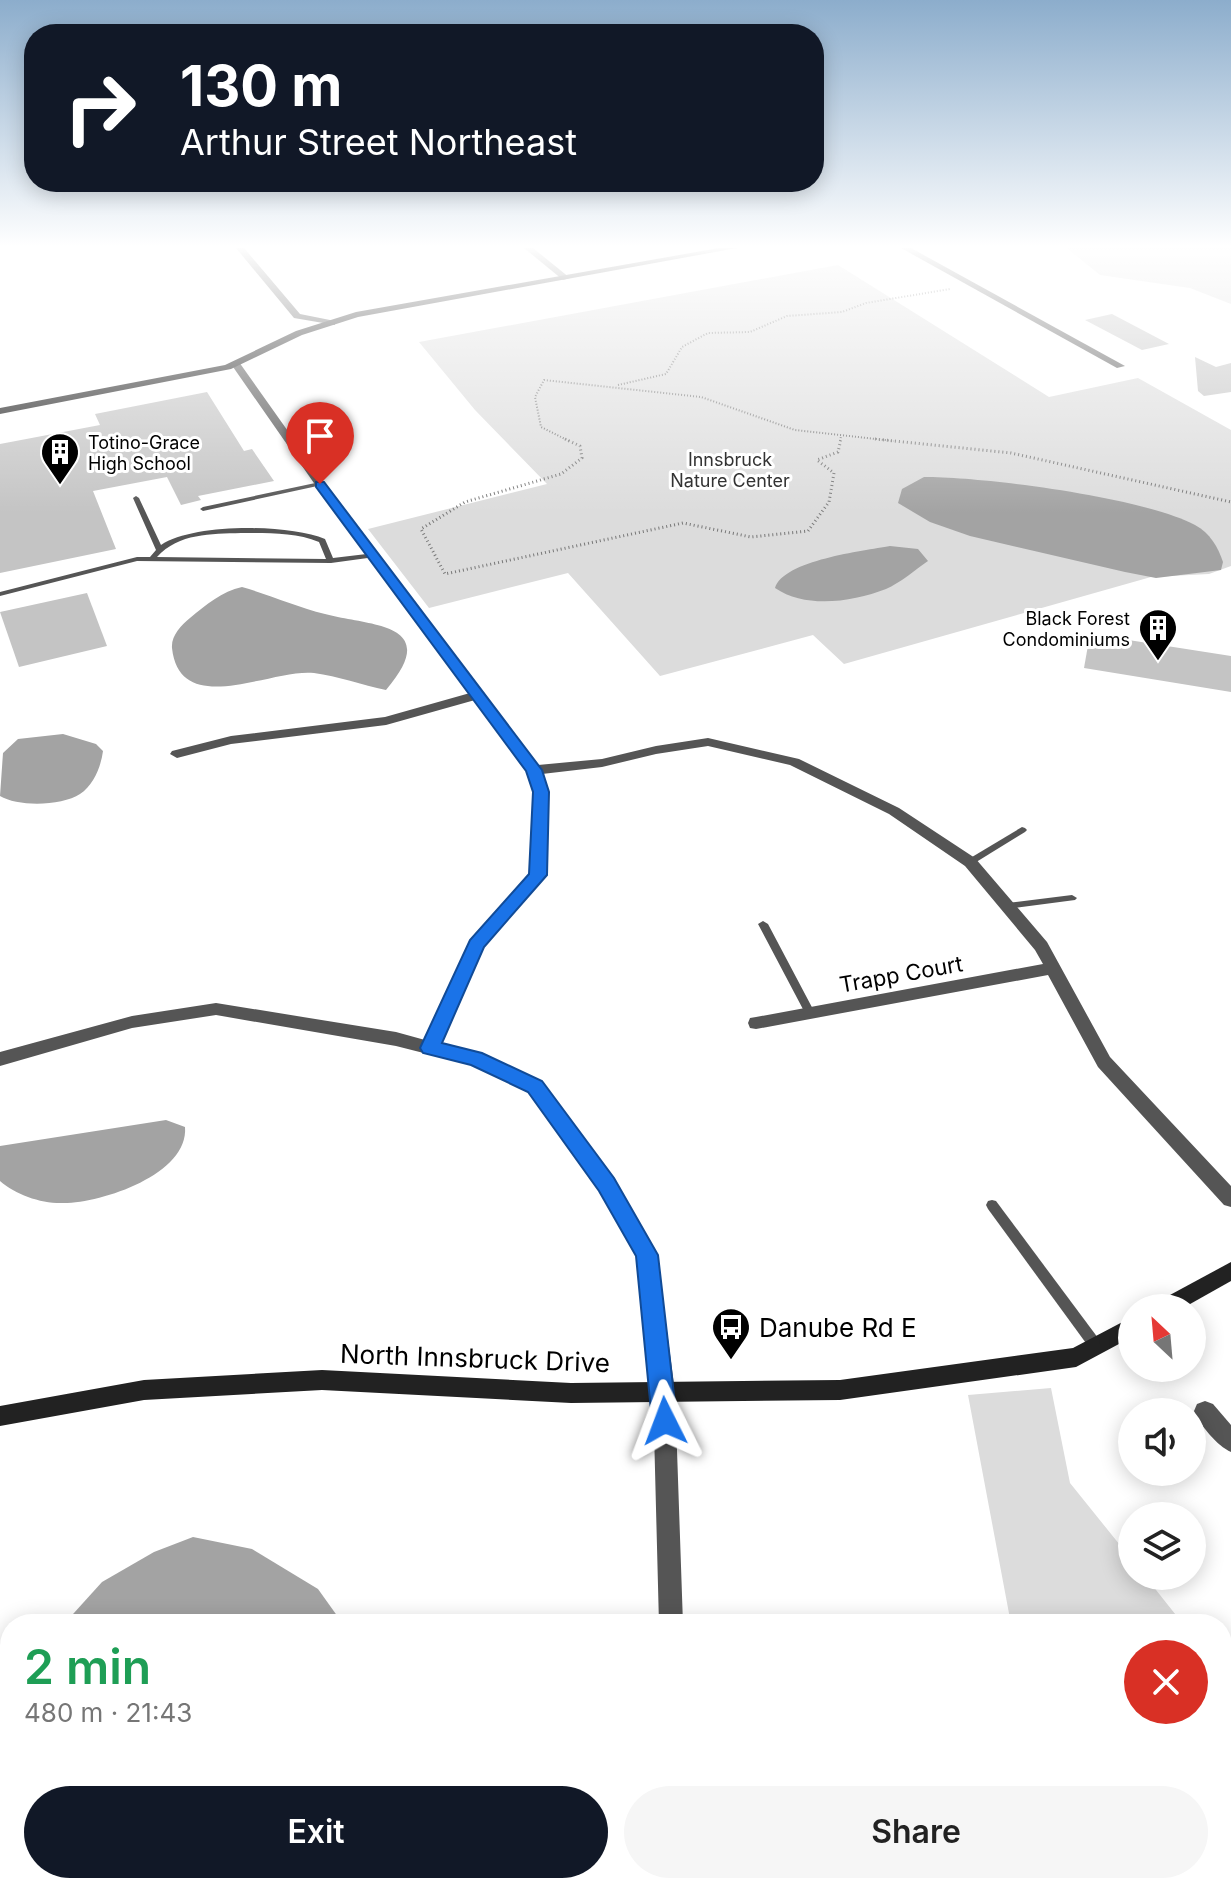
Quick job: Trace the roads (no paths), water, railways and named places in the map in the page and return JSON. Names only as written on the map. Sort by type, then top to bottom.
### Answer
[{"type":"street","points":[[0,411],[236,364],[292,336]]},
{"type":"street","points":[[1067,336],[1120,366]]},
{"type":"street","points":[[236,364],[320,484],[534,770],[541,792],[538,875],[476,944],[430,1048]]},
{"type":"street","points":[[177,754],[231,740],[386,721],[479,695]]},
{"type":"street","points":[[534,770],[602,763],[708,742],[794,762],[894,811],[970,862],[1041,946],[1104,1062],[1231,1199]]},
{"type":"street","name":"Trapp Court","points":[[756,1023],[1053,968]]},
{"type":"street","points":[[0,1059],[132,1022],[216,1009],[475,1059],[535,1087],[606,1185],[647,1255],[664,1392],[671,1614]]},
{"type":"street","points":[[1189,1294],[1231,1271]]},
{"type":"street","name":"North Innsbruck Drive","points":[[0,1416],[144,1390],[322,1380],[571,1393],[840,1390],[1076,1357],[1118,1334]]},
{"type":"street","points":[[1206,1412],[1231,1441]]},
{"type":"lane","points":[[203,509],[320,484]]},
{"type":"lane","points":[[136,498],[159,549]]},
{"type":"lane","points":[[152,559],[159,549],[194,534],[306,534],[322,541],[331,561]]},
{"type":"lane","points":[[0,594],[137,559],[331,561],[375,555]]},
{"type":"lane","points":[[970,862],[1022,830]]},
{"type":"lane","points":[[1007,906],[1072,898]]},
{"type":"lane","points":[[763,924],[810,1013]]},
{"type":"lane","points":[[992,1205],[1096,1346]]},
{"type":"place","name":"Totino-Grace High School","points":[[60,486]]},
{"type":"place","name":"Black Forest Condominiums","points":[[1158,662]]},
{"type":"place","name":"Danube Rd E","points":[[731,1361]]},
{"type":"park label","name":"Innsbruck Nature Center","points":[[730,469]]}]
